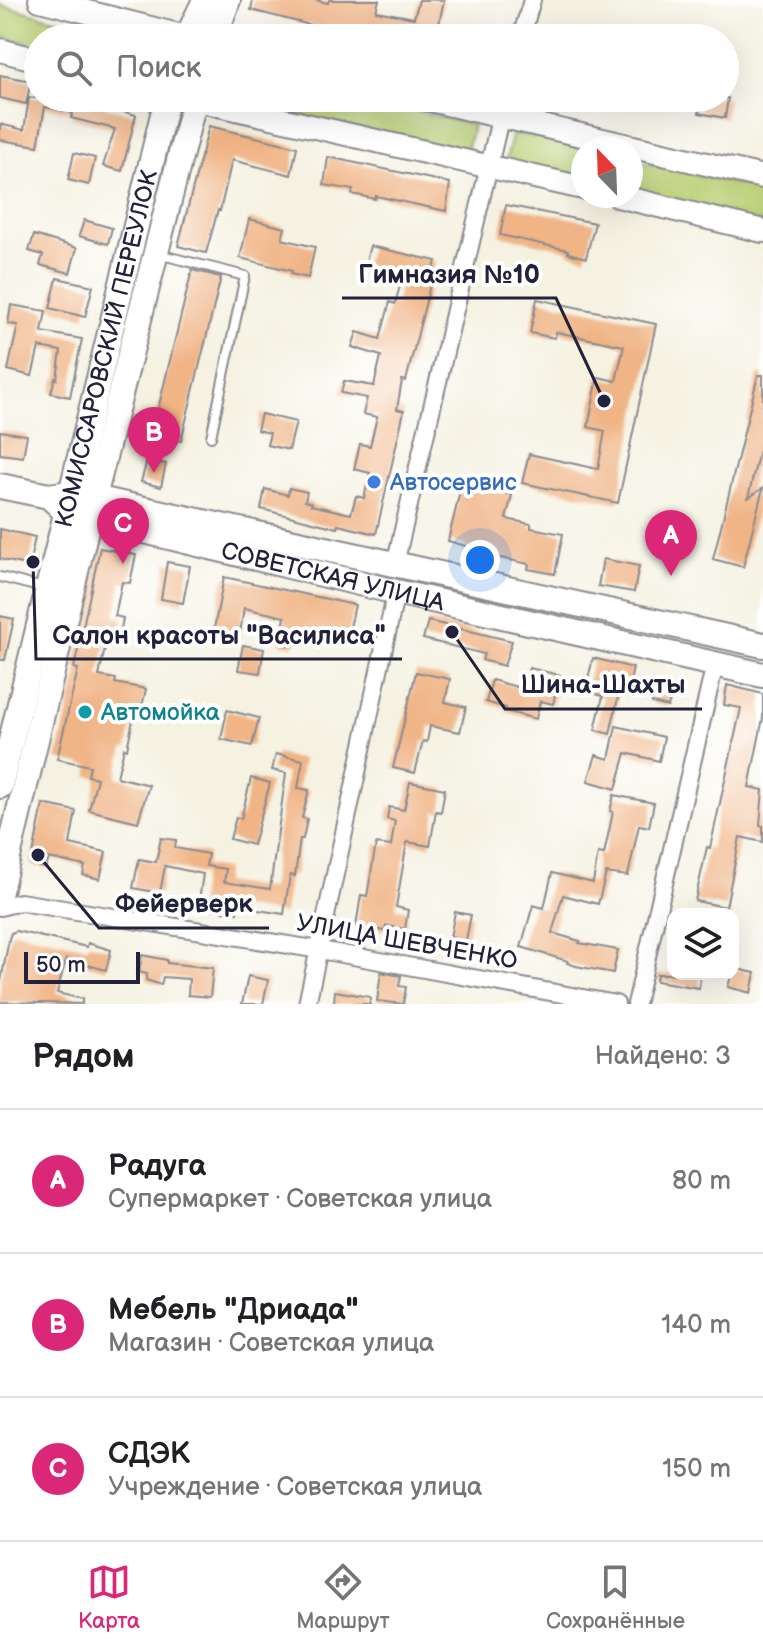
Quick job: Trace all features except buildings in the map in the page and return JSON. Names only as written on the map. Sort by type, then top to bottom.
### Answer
[{"type":"main road","points":[[40,0],[133,24]]},
{"type":"main road","points":[[194,24],[205,0]]},
{"type":"main road","points":[[219,24],[228,0]]},
{"type":"main road","points":[[0,50],[24,56]]},
{"type":"main road","name":"КОМИССАРОВСКИЙ ПЕРЕУЛОК","points":[[0,891],[74,503],[164,112]]},
{"type":"main road","name":"КОМИССАРОВСКИЙ ПЕРЕУЛОК","points":[[0,786],[47,589],[156,253],[189,112]]},
{"type":"main road","points":[[250,112],[571,185]]},
{"type":"main road","points":[[521,112],[763,177]]},
{"type":"main road","points":[[643,202],[763,231]]},
{"type":"main road","name":"СОВЕТСКАЯ УЛИЦА","points":[[0,486],[395,564],[763,645]]},
{"type":"main road","name":"СОВЕТСКАЯ УЛИЦА","points":[[74,503],[396,592],[763,675]]},
{"type":"street","points":[[525,24],[532,0]]},
{"type":"street","points":[[395,564],[501,112]]},
{"type":"street","points":[[307,1004],[396,592]]},
{"type":"street","points":[[636,1004],[715,664]]},
{"type":"street","name":"УЛИЦА ШЕВЧЕНКО","points":[[0,907],[20,902],[320,950],[616,1004]]},
{"type":"lane","points":[[156,253],[245,276],[211,437]]},
{"type":"lane","points":[[0,577],[47,589]]},
{"type":"green space","points":[[0,5],[75,24],[24,24],[24,42],[0,36]]},
{"type":"green space","points":[[289,112],[419,112],[473,125],[466,155]]},
{"type":"green space","points":[[513,132],[571,145],[571,180],[505,165]]},
{"type":"green space","points":[[643,163],[763,190],[763,224],[643,197]]},
{"type":"place","name":"Гимназия №10","points":[[604,401]]},
{"type":"place","name":"Мебель \"Дриада\"","points":[[154,473]]},
{"type":"place","name":"Автосервис","points":[[374,482]]},
{"type":"place","name":"Салон красоты \"Василиса\"","points":[[33,562]]},
{"type":"place","name":"СДЭК","points":[[123,564]]},
{"type":"place","name":"Радуга","points":[[671,576]]},
{"type":"place","name":"Шина-Шахты","points":[[452,632]]},
{"type":"place","name":"Автомойка","points":[[85,712]]},
{"type":"place","name":"Фейерверк","points":[[38,855]]}]
